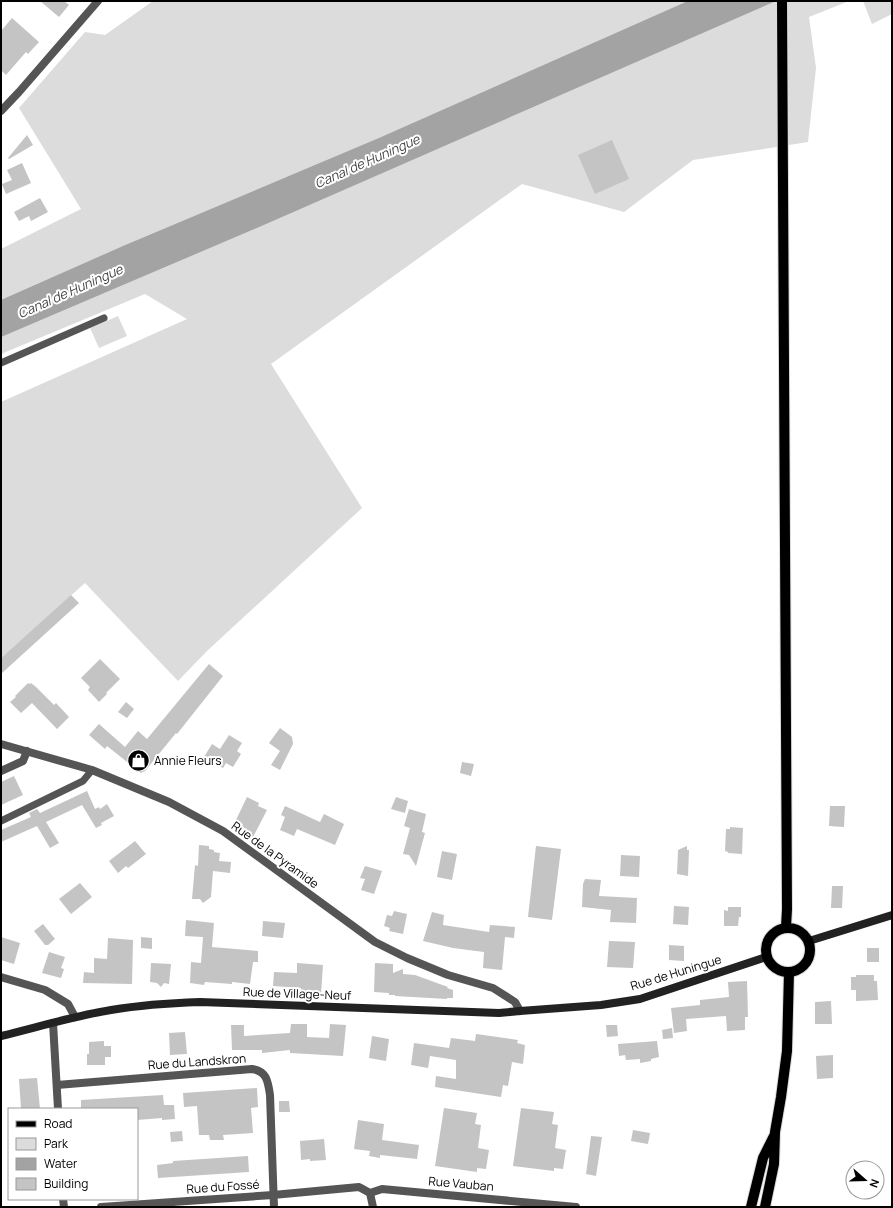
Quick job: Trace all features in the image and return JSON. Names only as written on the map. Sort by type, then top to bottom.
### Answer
[{"type":"main road","points":[[782,1],[786,927]]},
{"type":"main road","points":[[786,927],[800,930],[809,941],[811,948],[807,962],[802,968],[796,971],[781,971],[774,968],[766,957],[768,940],[772,934],[779,929],[786,927]]},
{"type":"main road","points":[[765,1207],[774,1164],[775,1132],[787,1051],[789,972]]},
{"type":"main road","points":[[751,1207],[763,1158],[775,1132]]},
{"type":"street","points":[[1,111],[98,1]]},
{"type":"street","name":"Rue de la Pyramide","points":[[1,744],[92,770],[169,802],[223,832],[375,942],[448,975],[493,988],[515,1002],[520,1012]]},
{"type":"street","points":[[1,771],[24,760],[26,751]]},
{"type":"street","points":[[809,941],[892,915]]},
{"type":"street","name":"Rue de Huningue","points":[[520,1012],[601,1005],[640,999],[766,957]]},
{"type":"street","points":[[1,977],[45,990],[68,1004],[75,1018]]},
{"type":"street","name":"Rue de Village-Neuf","points":[[1,1036],[53,1022],[110,1010],[153,1004],[200,1002],[520,1012]]},
{"type":"street","points":[[53,1022],[58,1108]]},
{"type":"street","name":"Rue du Landskron","points":[[57,1085],[258,1070],[267,1080],[270,1095],[274,1195]]},
{"type":"street","name":"Rue Vauban","points":[[346,1188],[359,1187],[370,1193],[382,1189],[576,1207]]},
{"type":"street","name":"Rue du Fossé","points":[[101,1207],[171,1205],[346,1188]]},
{"type":"street","points":[[370,1193],[373,1207]]},
{"type":"street","points":[[274,1195],[274,1207]]},
{"type":"lane","points":[[1,363],[104,318]]},
{"type":"lane","points":[[1,821],[83,781],[92,770]]},
{"type":"green space","points":[[153,1],[849,1],[809,17],[816,68],[808,142],[693,160],[624,212],[522,184],[271,364],[362,508],[207,651],[178,681],[85,583],[1,658],[1,402],[187,319],[145,294],[1,354],[1,249],[81,209],[19,108],[85,32],[105,35]]},
{"type":"green space","points":[[863,1],[892,1],[892,14],[872,24]]},
{"type":"green space","points":[[118,316],[127,336],[99,348],[90,328]]},
{"type":"water","name":"Canal de Huningue","points":[[688,1],[776,1],[252,230],[1,337],[1,300],[123,246],[379,138]]},
{"type":"building","points":[[40,1],[64,1],[69,5],[59,17]]},
{"type":"building","points":[[12,18],[39,42],[28,54],[26,52],[6,75],[1,70],[1,31]]},
{"type":"building","points":[[27,135],[33,145],[9,159],[8,158]]},
{"type":"building","points":[[612,140],[629,179],[595,194],[578,155]]},
{"type":"building","points":[[22,163],[31,183],[6,194],[2,184],[12,180],[7,170]]},
{"type":"building","points":[[40,198],[48,212],[31,221],[29,216],[19,221],[14,212]]},
{"type":"building","points":[[71,595],[79,603],[1,674],[1,658]]},
{"type":"building","points":[[100,659],[120,679],[99,702],[88,690],[90,687],[81,678]]},
{"type":"building","points":[[209,664],[223,676],[177,734],[176,733],[145,771],[141,773],[107,746],[105,749],[89,735],[99,724],[125,747],[138,731],[147,739]]},
{"type":"building","points":[[28,683],[31,683],[36,687],[54,705],[56,703],[69,717],[57,729],[32,703],[21,713],[10,702]]},
{"type":"building","points":[[126,702],[134,709],[127,718],[118,712]]},
{"type":"building","points":[[280,728],[292,737],[293,744],[280,770],[271,765],[280,751],[269,743]]},
{"type":"building","points":[[229,735],[242,743],[237,751],[241,754],[233,767],[226,763],[223,768],[204,757],[212,744],[220,749]]},
{"type":"building","points":[[462,762],[474,764],[471,776],[460,773]]},
{"type":"building","points":[[14,776],[23,795],[1,805],[1,782]]},
{"type":"building","points":[[87,791],[95,809],[99,807],[100,809],[107,804],[114,816],[101,823],[102,825],[96,828],[82,805],[46,822],[59,843],[50,848],[37,826],[1,842],[1,830],[31,817],[29,813],[37,809],[40,813]]},
{"type":"building","points":[[247,797],[259,803],[258,806],[267,810],[252,839],[239,832],[243,824],[236,820]]},
{"type":"building","points":[[396,797],[408,801],[405,813],[391,809]]},
{"type":"building","points":[[285,806],[320,822],[324,814],[344,824],[335,845],[297,829],[294,836],[280,830],[285,817],[281,815]]},
{"type":"building","points":[[830,806],[845,806],[844,827],[829,826]]},
{"type":"building","points":[[409,809],[426,814],[422,832],[425,833],[416,866],[409,855],[403,854],[410,828],[404,826]]},
{"type":"building","points":[[730,827],[743,828],[742,854],[728,853],[725,851],[726,829],[730,829]]},
{"type":"building","points":[[135,841],[146,854],[128,868],[126,866],[118,873],[109,861]]},
{"type":"building","points":[[199,845],[209,846],[209,849],[220,853],[219,861],[231,862],[230,873],[213,871],[211,897],[203,903],[200,899],[192,899],[195,865],[198,866]]},
{"type":"building","points":[[536,846],[561,849],[552,920],[528,917]]},
{"type":"building","points":[[687,846],[687,850],[689,850],[688,876],[677,874],[678,850]]},
{"type":"building","points":[[442,851],[457,854],[452,880],[437,877]]},
{"type":"building","points":[[621,855],[640,856],[639,877],[620,876]]},
{"type":"building","points":[[365,866],[382,871],[374,894],[361,890],[365,879],[360,878]]},
{"type":"building","points":[[585,879],[601,880],[599,896],[637,898],[636,923],[610,922],[611,910],[582,907],[583,884]]},
{"type":"building","points":[[80,883],[92,897],[71,914],[59,899]]},
{"type":"building","points":[[832,886],[843,886],[842,908],[831,908]]},
{"type":"building","points":[[674,906],[689,907],[688,925],[673,924]]},
{"type":"building","points":[[728,907],[741,907],[741,917],[739,917],[738,926],[724,926],[724,910],[728,911]]},
{"type":"building","points":[[394,911],[407,914],[403,934],[389,931],[390,928],[384,926],[387,915],[392,916]]},
{"type":"building","points":[[432,912],[444,915],[443,925],[489,932],[490,925],[515,927],[514,938],[505,937],[502,970],[483,968],[484,952],[453,948],[423,941]]},
{"type":"building","points":[[186,920],[214,923],[212,947],[258,951],[258,962],[253,962],[250,984],[205,982],[204,985],[190,983],[191,962],[201,963],[203,937],[185,936]]},
{"type":"building","points":[[263,921],[285,923],[283,938],[262,936]]},
{"type":"building","points":[[43,924],[55,939],[48,945],[45,945],[34,931]]},
{"type":"building","points":[[1,937],[20,943],[14,964],[1,960]]},
{"type":"building","points":[[141,937],[152,938],[152,949],[141,948]]},
{"type":"building","points":[[108,938],[133,940],[132,984],[83,983],[84,972],[94,973],[94,958],[107,959]]},
{"type":"building","points":[[609,941],[635,942],[633,968],[607,967]]},
{"type":"building","points":[[669,945],[684,946],[684,961],[669,960]]},
{"type":"building","points":[[867,948],[879,948],[879,962],[867,962]]},
{"type":"building","points":[[49,952],[65,957],[61,968],[64,969],[61,978],[42,973]]},
{"type":"building","points":[[151,963],[171,964],[169,984],[164,983],[161,987],[157,983],[150,982]]},
{"type":"building","points":[[297,963],[323,965],[321,994],[301,994],[301,988],[273,986],[274,972],[297,973]]},
{"type":"building","points":[[375,963],[393,964],[393,973],[403,969],[403,974],[415,975],[448,987],[447,988],[453,990],[453,998],[447,999],[395,996],[389,995],[389,993],[374,992]]},
{"type":"building","points":[[856,975],[874,975],[874,981],[877,981],[878,1000],[856,1001],[856,990],[851,990],[851,977],[856,977]]},
{"type":"building","points":[[747,981],[748,1017],[745,1017],[745,1030],[727,1031],[726,1016],[686,1019],[687,1031],[674,1033],[671,1008],[700,1005],[700,1000],[729,997],[728,982]]},
{"type":"building","points":[[831,1001],[832,1024],[815,1024],[815,1002]]},
{"type":"building","points":[[291,1024],[307,1024],[307,1037],[329,1038],[330,1024],[346,1025],[343,1056],[290,1053],[290,1050],[262,1053],[262,1050],[232,1050],[231,1025],[244,1025],[244,1036],[290,1033]]},
{"type":"building","points":[[606,1025],[617,1025],[618,1036],[607,1037]]},
{"type":"building","points":[[672,1028],[673,1038],[663,1039],[662,1030]]},
{"type":"building","points":[[185,1032],[187,1054],[170,1055],[169,1033]]},
{"type":"building","points":[[476,1034],[518,1040],[517,1043],[525,1045],[523,1064],[512,1062],[508,1086],[503,1085],[501,1097],[435,1087],[436,1076],[456,1079],[456,1060],[430,1056],[428,1068],[411,1065],[414,1043],[449,1048],[451,1038],[475,1041]]},
{"type":"building","points":[[372,1036],[389,1039],[386,1061],[369,1058]]},
{"type":"building","points":[[104,1041],[104,1046],[111,1046],[111,1057],[105,1057],[105,1065],[87,1065],[89,1042]]},
{"type":"building","points":[[657,1041],[659,1057],[651,1059],[651,1061],[640,1063],[640,1059],[626,1060],[625,1055],[619,1056],[618,1044]]},
{"type":"building","points":[[833,1055],[833,1078],[817,1079],[816,1056]]},
{"type":"building","points":[[37,1078],[40,1108],[21,1108],[19,1079]]},
{"type":"building","points":[[257,1088],[258,1107],[251,1108],[253,1133],[223,1135],[224,1140],[210,1140],[209,1135],[199,1135],[197,1106],[184,1107],[183,1093]]},
{"type":"building","points":[[163,1095],[164,1105],[174,1105],[175,1119],[162,1120],[162,1118],[138,1120],[138,1108],[81,1108],[81,1100]]},
{"type":"building","points":[[279,1101],[289,1101],[290,1112],[279,1112]]},
{"type":"building","points":[[444,1108],[477,1113],[475,1124],[481,1125],[478,1148],[489,1150],[486,1169],[477,1168],[477,1172],[435,1166]]},
{"type":"building","points":[[521,1108],[554,1112],[552,1124],[558,1125],[555,1148],[566,1150],[563,1169],[554,1168],[554,1171],[513,1166]]},
{"type":"building","points":[[358,1120],[384,1124],[382,1140],[419,1145],[417,1159],[380,1155],[380,1158],[369,1156],[370,1151],[354,1149]]},
{"type":"building","points":[[633,1130],[650,1133],[648,1144],[631,1141]]},
{"type":"building","points":[[182,1131],[183,1141],[171,1142],[170,1132]]},
{"type":"building","points":[[591,1136],[602,1137],[596,1176],[586,1174]]},
{"type":"building","points":[[324,1139],[326,1160],[301,1160],[300,1141]]},
{"type":"building","points":[[248,1156],[249,1172],[158,1178],[157,1165],[173,1163],[173,1161]]},
{"type":"place","name":"Annie Fleurs","points":[[138,761]]}]
